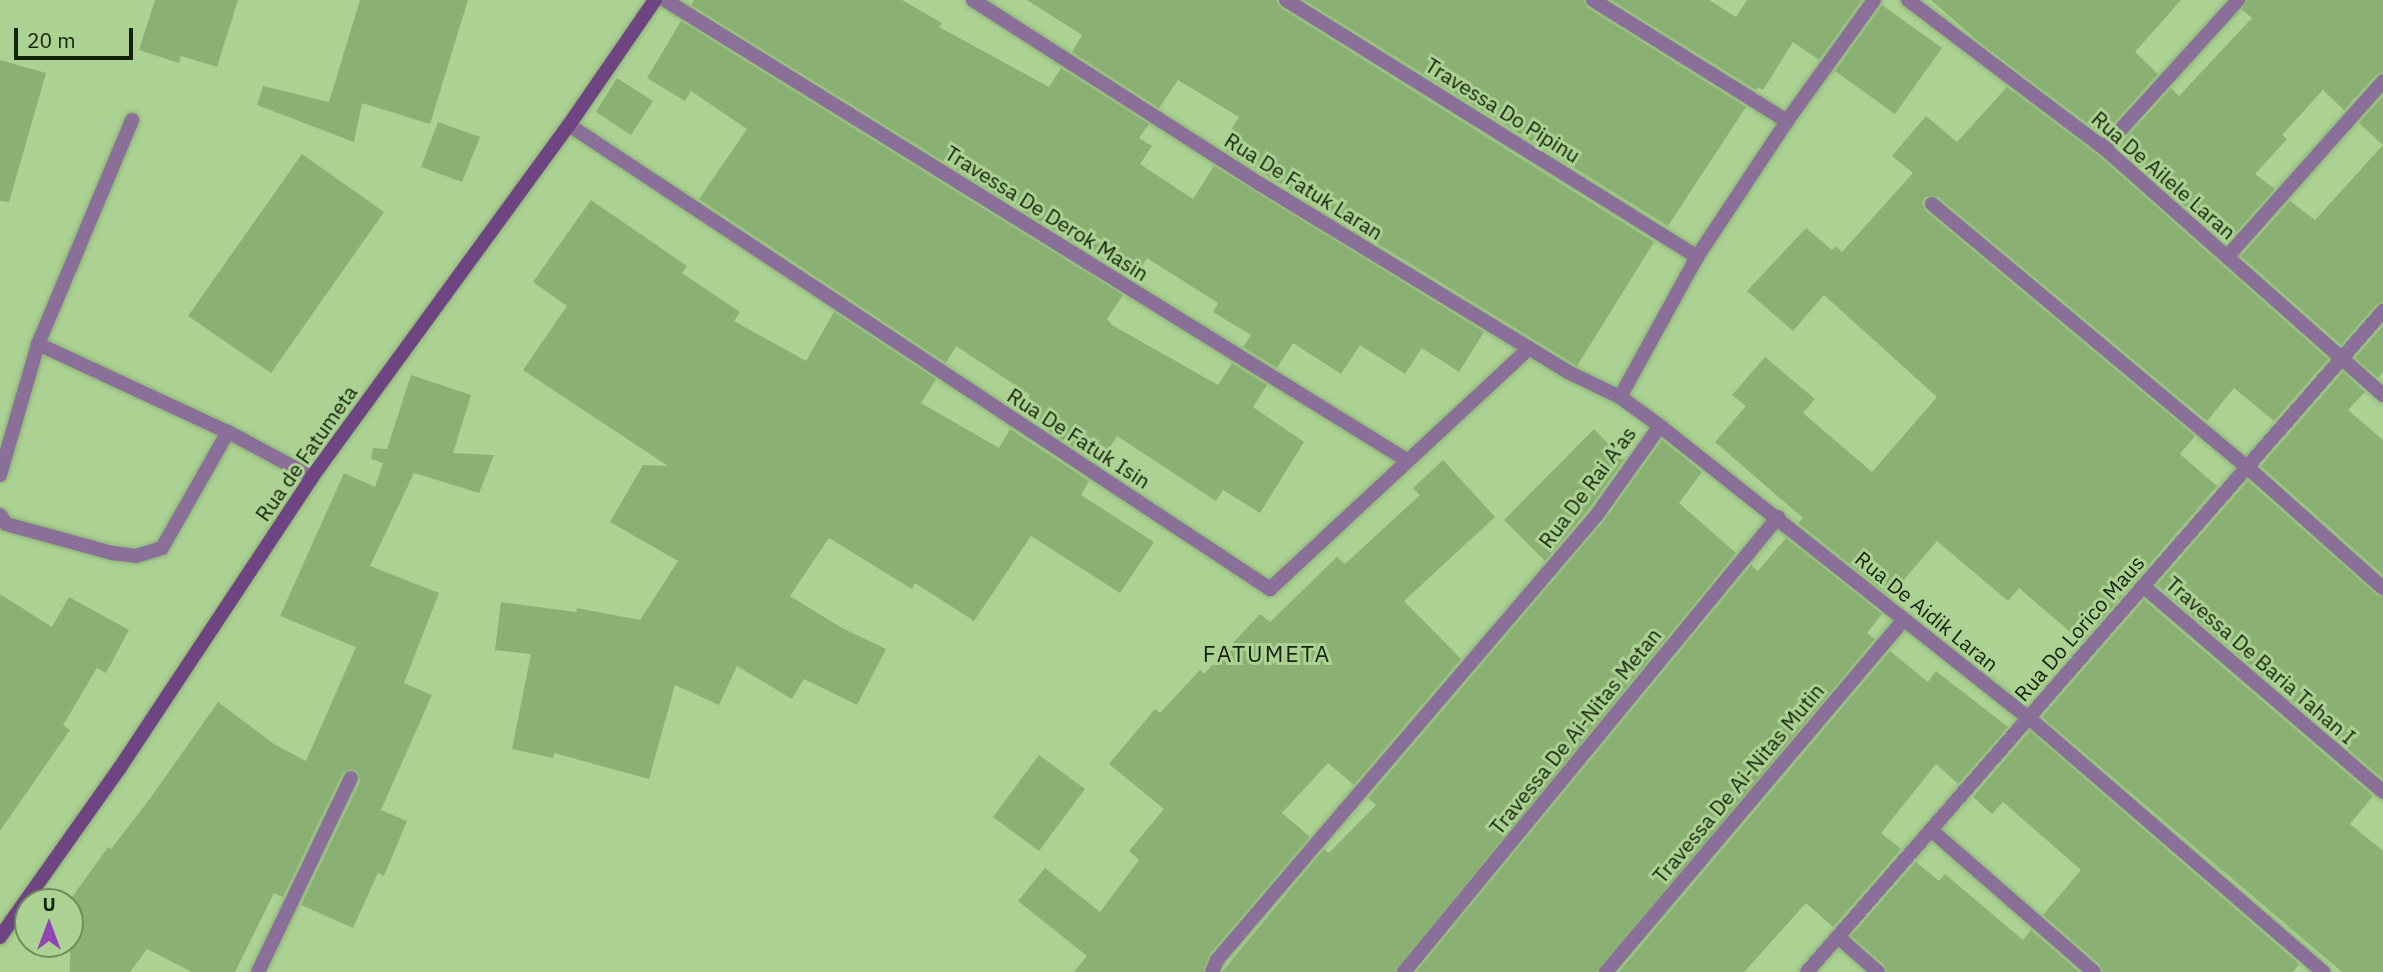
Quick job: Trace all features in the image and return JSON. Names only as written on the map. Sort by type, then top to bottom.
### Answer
[{"type":"street","name":"Rua de Fatumeta","points":[[0,937],[119,769],[312,477],[569,125],[655,0]]},
{"type":"street","name":"Travessa De Derok Masin","points":[[665,0],[1408,461]]},
{"type":"street","name":"Rua De Fatuk Laran","points":[[972,0],[1261,184],[1529,348],[1620,397]]},
{"type":"street","name":"Travessa Do Pipinu","points":[[1286,0],[1698,257]]},
{"type":"street","points":[[1593,0],[1787,121]]},
{"type":"street","name":"Rua De Rai A’as","points":[[1212,972],[1217,960],[1596,516],[1660,426],[1620,397],[1698,257],[1787,121],[1874,0]]},
{"type":"street","name":"Rua De Ailele Laran","points":[[1908,0],[2104,148],[2383,395]]},
{"type":"street","points":[[2104,148],[2238,0]]},
{"type":"street","points":[[2227,257],[2383,81]]},
{"type":"street","points":[[0,475],[38,344],[132,120]]},
{"type":"street","name":"Rua De Fatuk Isin","points":[[569,125],[1270,589],[1529,348]]},
{"type":"street","points":[[1932,204],[2247,467],[2383,588]]},
{"type":"street","name":"Rua Do Lorico Maus","points":[[1807,972],[2383,311]]},
{"type":"street","points":[[38,344],[228,432],[312,477]]},
{"type":"street","name":"Rua De Aidik Laran","points":[[1660,426],[1778,517],[1903,621],[2029,718],[2323,972]]},
{"type":"street","points":[[0,515],[6,524],[112,553],[136,556],[162,548],[228,432]]},
{"type":"street","name":"Travessa De Ai-Nitas Metan","points":[[1404,972],[1778,517]]},
{"type":"street","name":"Travessa De Baria Tahan I","points":[[2144,586],[2383,792]]},
{"type":"street","name":"Travessa De Ai-Nitas Mutin","points":[[1606,972],[1903,621]]},
{"type":"street","points":[[258,972],[351,778]]},
{"type":"street","points":[[1931,830],[2094,972]]},
{"type":"street","points":[[1838,937],[1878,972]]},
{"type":"building","points":[[155,0],[238,0],[217,67],[181,56],[179,63],[139,50]]},
{"type":"building","points":[[360,0],[468,0],[430,124],[362,103],[354,142],[257,105],[263,86],[329,102]]},
{"type":"building","points":[[694,0],[902,0],[942,23],[939,27],[1049,87],[1061,68],[1149,124],[1139,138],[1152,146],[1140,164],[1193,199],[1214,166],[1484,332],[1459,372],[1422,348],[1405,374],[1360,345],[1341,374],[1293,343],[1277,368],[1243,347],[1251,335],[1213,312],[1218,303],[1147,258],[1133,279],[691,5]]},
{"type":"building","points":[[1027,0],[1276,0],[1281,8],[1654,242],[1577,366],[1225,150],[1221,145],[1239,117],[1178,80],[1159,108],[1072,52],[1082,35]]},
{"type":"building","points":[[1304,0],[1583,0],[1588,8],[1746,107],[1668,226]]},
{"type":"building","points":[[1611,0],[1709,0],[1736,17],[1747,0],[1862,0],[1819,60],[1793,42],[1763,90],[1758,87],[1756,90]]},
{"type":"building","points":[[1931,0],[2181,0],[2135,52],[2158,74],[2103,135],[1984,46]]},
{"type":"building","points":[[2247,0],[2383,0],[2383,72],[2376,75],[2344,110],[2323,90],[2282,135],[2287,139],[2255,174],[2275,189],[2226,243],[2118,147],[2171,88],[2179,96],[2252,18],[2242,10]]},
{"type":"building","points":[[1882,5],[1942,48],[1895,114],[1835,71]]},
{"type":"building","points":[[681,21],[1123,295],[1107,319],[1112,325],[1218,385],[1232,363],[1267,385],[1253,407],[1304,442],[1260,513],[1223,490],[1216,501],[1117,436],[1099,464],[1020,412],[1030,395],[956,346],[946,363],[699,199],[747,129],[691,91],[685,101],[647,78]]},
{"type":"building","points":[[0,60],[46,73],[9,202],[0,201]]},
{"type":"building","points":[[617,78],[653,101],[631,135],[596,112]]},
{"type":"building","points":[[2007,87],[2098,155],[2328,359],[2274,421],[2234,388],[2207,421],[1938,197],[1925,197],[1922,203],[1926,211],[2195,436],[2180,454],[2217,486],[2082,642],[2019,588],[2008,601],[1937,541],[1890,596],[1798,523],[1803,518],[1715,442],[1746,406],[1732,395],[1765,357],[1815,399],[1803,413],[1872,472],[1937,397],[1824,295],[1793,331],[1747,291],[1806,228],[1832,250],[1836,246],[1842,252],[1913,173],[1892,156],[1926,116],[1957,142]]},
{"type":"building","points":[[2383,96],[2383,145],[2359,123]]},
{"type":"building","points":[[438,122],[480,137],[462,182],[421,167]]},
{"type":"building","points":[[2383,145],[2383,302],[2376,305],[2341,345],[2241,256],[2290,201],[2315,220]]},
{"type":"building","points":[[302,154],[384,212],[271,373],[188,316]]},
{"type":"building","points":[[591,200],[687,266],[682,273],[740,312],[734,321],[806,361],[834,312],[936,379],[921,403],[999,448],[1010,429],[1089,481],[1081,495],[1154,542],[1120,593],[1031,536],[974,621],[915,583],[912,589],[829,538],[790,596],[842,628],[886,649],[857,705],[804,679],[792,699],[737,666],[719,705],[675,685],[649,779],[554,753],[553,758],[512,749],[531,654],[495,650],[501,602],[576,612],[577,608],[640,620],[678,561],[610,522],[643,465],[668,466],[523,370],[567,306],[533,282]]},
{"type":"building","points":[[2383,326],[2383,372],[2378,378],[2355,358]]},
{"type":"building","points":[[2343,372],[2365,392],[2348,410],[2383,440],[2383,575],[2261,466]]},
{"type":"building","points":[[411,375],[471,395],[453,453],[494,455],[479,493],[414,473],[370,566],[439,593],[404,683],[432,695],[381,810],[407,821],[384,876],[378,873],[353,928],[301,905],[360,782],[358,772],[350,769],[342,774],[283,897],[274,893],[235,972],[192,972],[147,949],[130,972],[70,972],[70,958],[84,958],[84,888],[79,888],[108,847],[111,849],[149,800],[218,702],[274,744],[306,761],[356,647],[280,616],[344,473],[375,487],[383,463],[371,459],[373,448],[387,449]]},
{"type":"building","points":[[1594,429],[1624,460],[1588,510],[1545,561],[1504,520]]},
{"type":"building","points":[[1662,440],[1702,472],[1679,503],[1736,553],[1395,972],[1222,972],[1324,849],[1329,853],[1376,805],[1368,798],[1603,522]]},
{"type":"building","points":[[1443,460],[1495,517],[1404,601],[1461,659],[1354,785],[1328,763],[1282,813],[1310,837],[1210,954],[1203,972],[1074,972],[1087,956],[1018,901],[1045,868],[1100,912],[1139,860],[1129,851],[1164,809],[1109,764],[1155,709],[1160,713],[1200,670],[1204,674],[1260,614],[1270,622],[1337,557],[1345,564],[1420,495],[1413,488]]},
{"type":"building","points":[[2248,481],[2377,595],[2383,597],[2383,779],[2157,585]]},
{"type":"building","points":[[1786,538],[1882,614],[1867,633],[1875,639],[1597,972],[1416,972],[1751,565],[1758,571]]},
{"type":"building","points":[[0,594],[52,627],[69,597],[129,630],[106,673],[97,668],[63,725],[70,730],[0,831]]},
{"type":"building","points":[[2144,600],[2373,796],[2350,824],[2383,851],[2383,972],[2342,972],[2042,717]]},
{"type":"building","points":[[1890,651],[1928,682],[1936,671],[2008,727],[1958,784],[1936,764],[1881,833],[1901,849],[1833,927],[1806,903],[1744,972],[1619,972]]},
{"type":"building","points":[[2030,731],[2299,964],[2293,972],[2103,972],[2100,965],[2043,915],[2081,870],[2003,802],[1992,814],[1973,797]]},
{"type":"building","points":[[1039,755],[1085,789],[1039,851],[993,817]]},
{"type":"building","points":[[1916,862],[1939,881],[1945,874],[2023,940],[2031,930],[2079,972],[1887,972],[1884,965],[1851,936]]},
{"type":"district","name":"FATUMETA","points":[[1267,653]]}]
